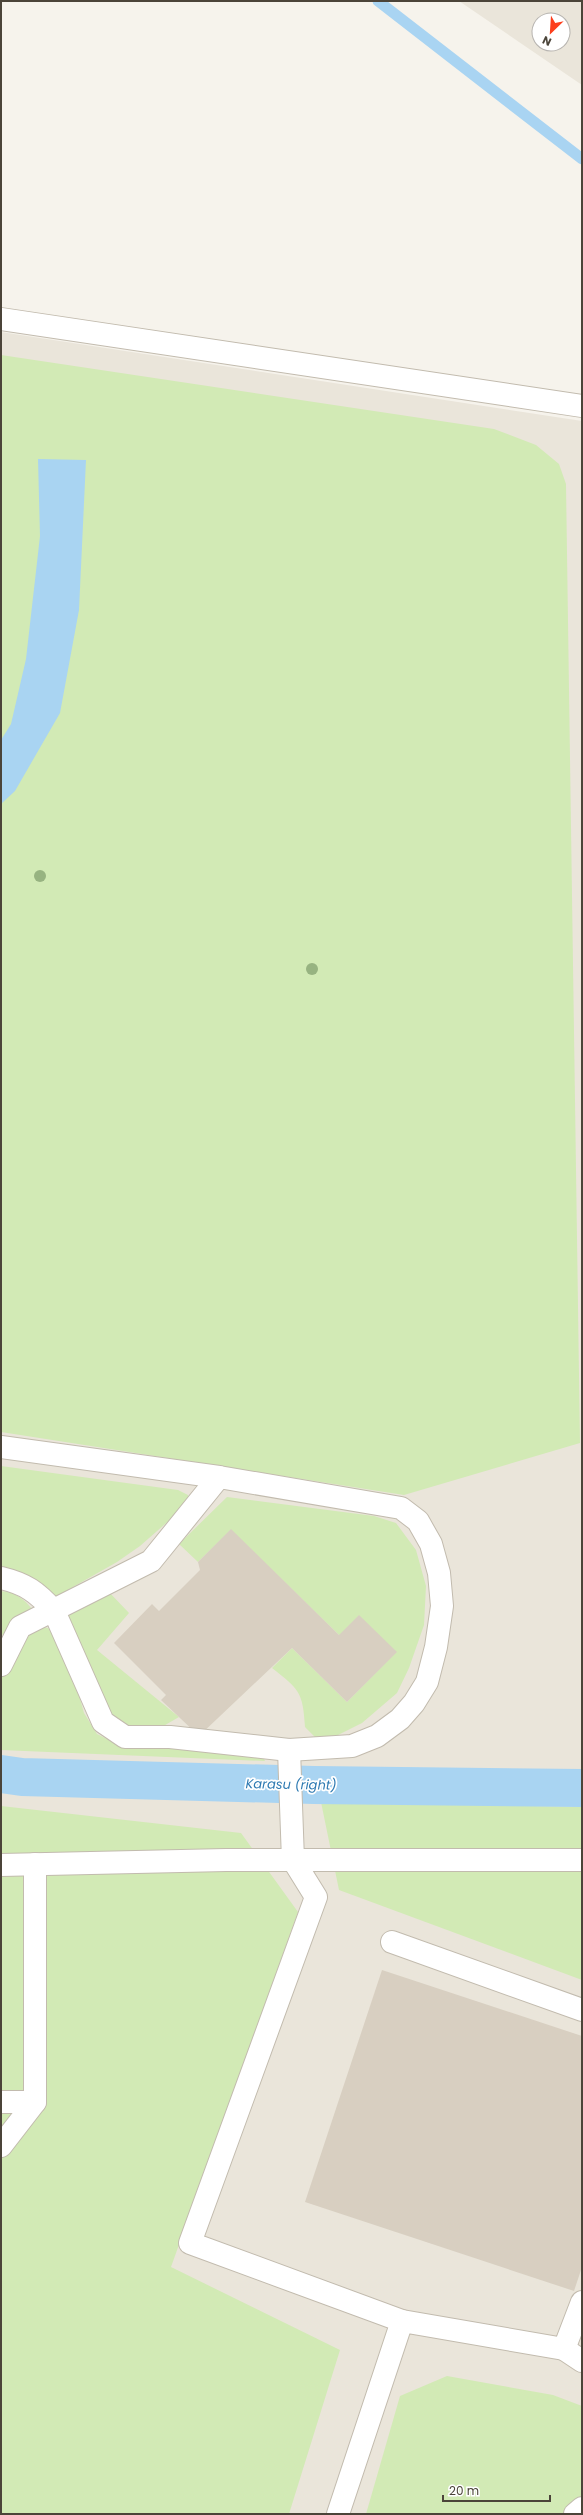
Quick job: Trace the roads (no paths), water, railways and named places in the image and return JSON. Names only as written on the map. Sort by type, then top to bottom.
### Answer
[{"type":"lane","points":[[1,319],[582,406]]},
{"type":"lane","points":[[1,1447],[219,1477],[401,1508],[418,1522],[431,1544],[439,1573],[442,1606],[436,1646],[427,1682],[414,1703],[400,1719],[377,1736],[352,1746],[289,1750],[170,1737],[125,1738],[103,1722],[54,1611],[43,1598],[23,1583],[1,1578]]},
{"type":"lane","points":[[1,1665],[20,1627],[151,1561],[219,1477]]},
{"type":"lane","points":[[289,1750],[293,1858],[316,1897],[190,2243],[402,2321],[564,2349],[582,2361]]},
{"type":"lane","points":[[1,1865],[293,1858],[582,1860]]},
{"type":"lane","points":[[1,2146],[35,2102],[35,1864]]},
{"type":"lane","points":[[392,1942],[582,2010]]},
{"type":"lane","points":[[1,2102],[35,2102]]},
{"type":"lane","points":[[564,2349],[582,2302]]},
{"type":"lane","points":[[338,2514],[402,2321]]},
{"type":"lane","points":[[576,2514],[582,2508]]},
{"type":"water","points":[[38,459],[86,460],[79,610],[60,713],[15,791],[1,804],[1,740],[11,724],[26,659],[40,536]]},
{"type":"waterway","points":[[378,1],[582,159]]},
{"type":"waterway","name":"Karasu (right)","points":[[1,1774],[22,1777],[314,1785],[582,1788]]}]
